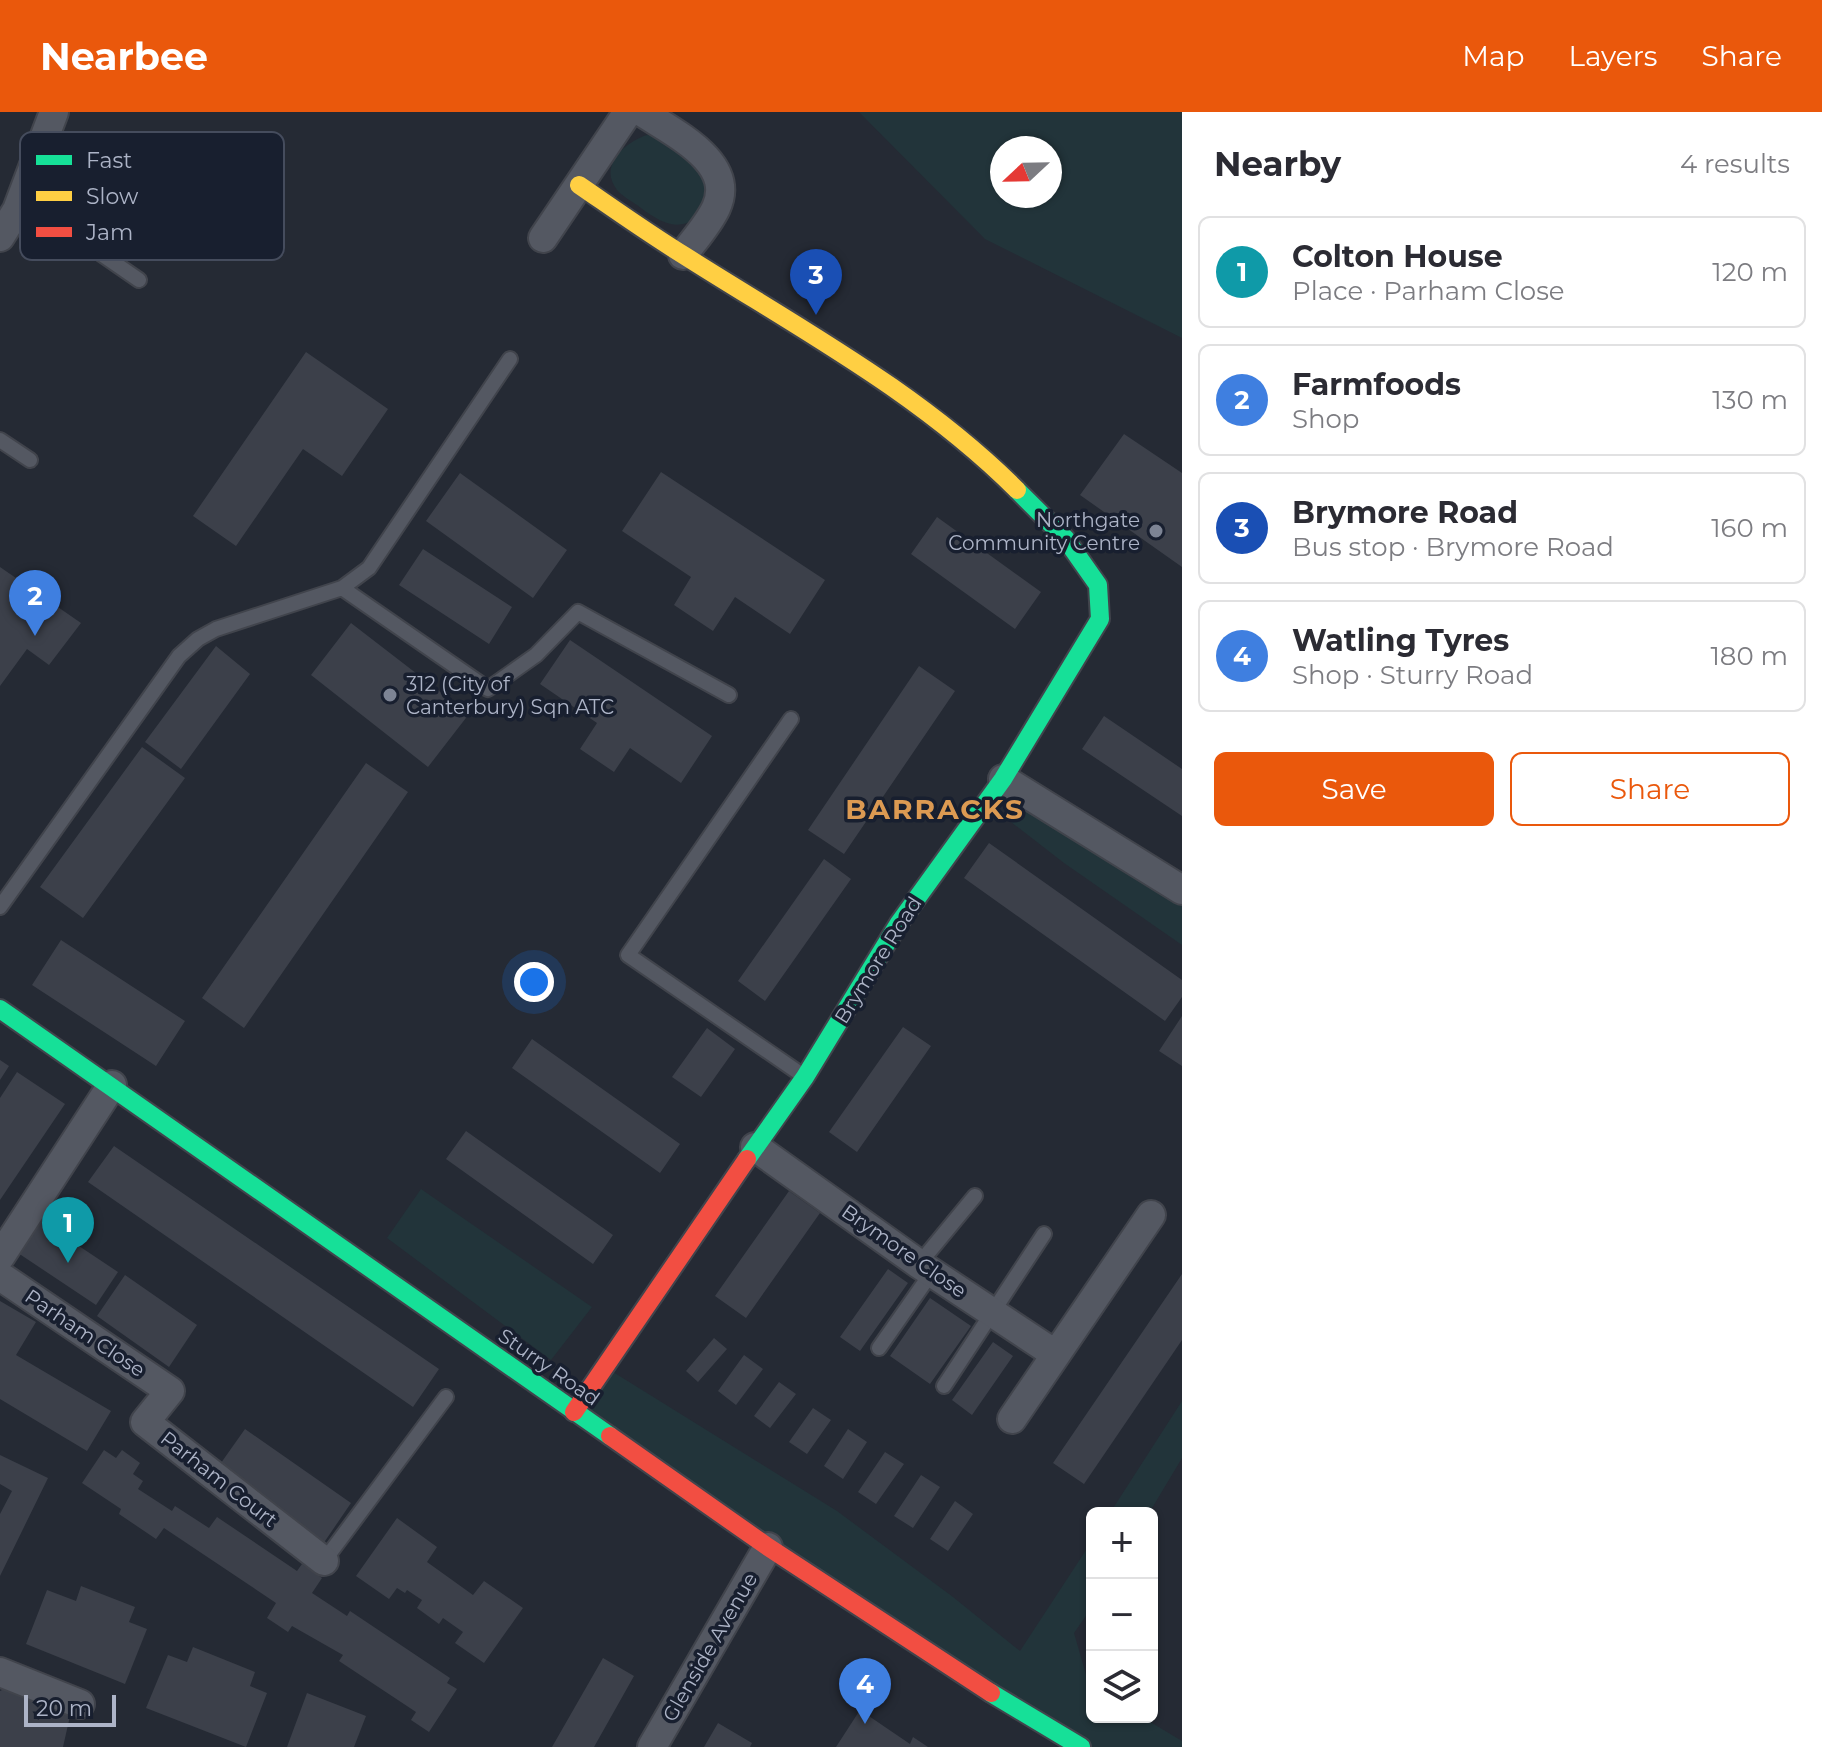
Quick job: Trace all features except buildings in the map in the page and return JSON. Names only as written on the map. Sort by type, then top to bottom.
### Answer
[{"type":"main road","name":"Brymore Road","points":[[574,1412],[805,1077],[899,923],[1003,779],[1100,619],[1098,585],[1065,538],[996,469],[933,416],[842,352],[683,255],[579,185]]},
{"type":"main road","name":"Sturry Road","points":[[0,1009],[768,1547],[1019,1711],[1081,1747]]},
{"type":"street","points":[[46,132],[54,112]]},
{"type":"street","points":[[543,238],[628,112]]},
{"type":"street","points":[[642,112],[691,145],[714,166],[721,186],[716,207],[683,255]]},
{"type":"street","points":[[0,237],[20,202]]},
{"type":"street","points":[[1003,779],[1182,890]]},
{"type":"street","points":[[0,1257],[112,1085]]},
{"type":"street","name":"Brymore Close","points":[[755,1147],[925,1268],[1055,1354]]},
{"type":"street","points":[[1012,1419],[1151,1215]]},
{"type":"street","name":"Parham Close","points":[[0,1276],[170,1391]]},
{"type":"street","name":"Parham Court","points":[[170,1391],[145,1422],[324,1561]]},
{"type":"street","name":"Glenside Avenue","points":[[652,1747],[768,1547]]},
{"type":"street","points":[[0,1672],[80,1704]]},
{"type":"lane","points":[[110,260],[139,280]]},
{"type":"lane","points":[[0,907],[179,656],[198,639],[216,629],[342,588],[369,568],[510,359]]},
{"type":"lane","points":[[0,440],[30,460]]},
{"type":"lane","points":[[342,588],[488,689],[536,655],[578,612],[729,695]]},
{"type":"lane","points":[[791,719],[628,955],[805,1077]]},
{"type":"lane","points":[[879,1348],[925,1268],[975,1196]]},
{"type":"lane","points":[[944,1386],[1044,1234]]},
{"type":"lane","points":[[324,1561],[446,1397]]},
{"type":"shaded area","points":[[859,112],[1182,112],[1182,338],[985,239]]},
{"type":"shaded area","points":[[647,135],[663,137],[698,163],[708,192],[698,215],[690,221],[674,224],[658,219],[621,194],[612,181],[612,164],[617,156],[630,143]]},
{"type":"shaded area","points":[[1025,805],[1182,900],[1182,945],[1064,863],[1002,815]]},
{"type":"shaded area","points":[[421,1189],[592,1307],[551,1360],[387,1238]]},
{"type":"shaded area","points":[[605,1367],[837,1511],[1020,1651],[1086,1550],[1086,1616],[1074,1633],[1086,1675],[1086,1723],[1152,1723],[1182,1741],[1182,1747],[1081,1747],[574,1412]]},
{"type":"shaded area","points":[[1182,1401],[1182,1458],[1153,1507],[1114,1507]]},
{"type":"traffic: fast","points":[[747,1159],[805,1077],[899,923],[1003,779],[1100,619],[1098,585],[1065,538],[1017,490]]},
{"type":"traffic: fast","points":[[0,1009],[610,1436]]},
{"type":"traffic: fast","points":[[991,1693],[1081,1747]]},
{"type":"traffic: slow","points":[[579,185],[900,393],[980,455],[1017,490]]},
{"type":"traffic: jam","points":[[574,1412],[747,1159]]},
{"type":"traffic: jam","points":[[610,1436],[768,1547],[991,1693]]},
{"type":"place","name":"Brymore Road","points":[[816,315]]},
{"type":"place","name":"Northgate Community Centre","points":[[1156,531]]},
{"type":"place","name":"Farmfoods","points":[[35,636]]},
{"type":"place","name":"312 (City of Canterbury) Sqn ATC","points":[[390,695]]},
{"type":"place","name":"Colton House","points":[[68,1263]]},
{"type":"place","name":"Watling Tyres","points":[[865,1724]]},
{"type":"district","name":"BARRACKS","points":[[935,809]]}]
